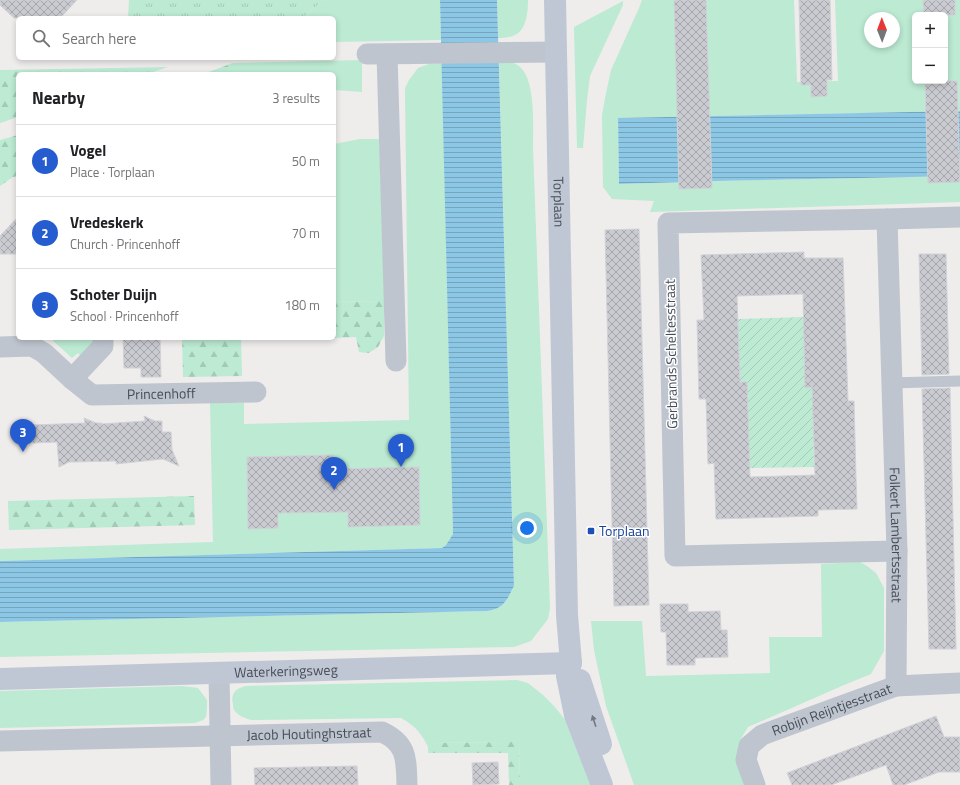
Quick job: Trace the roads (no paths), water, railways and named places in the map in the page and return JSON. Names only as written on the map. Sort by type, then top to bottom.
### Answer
[{"type":"street","name":"Torplaan","points":[[555,0],[567,615],[571,663],[567,676],[575,716],[602,785]]},
{"type":"street","points":[[396,361],[377,54],[556,52]]},
{"type":"street","name":"Gerbrands Scheltesstraat","points":[[897,551],[675,556],[668,223],[960,217]]},
{"type":"street","name":"Folkert Lambertsstraat","points":[[887,219],[897,551],[896,686]]},
{"type":"street","points":[[72,379],[103,346],[103,340]]},
{"type":"street","name":"Princenhoff","points":[[0,347],[32,342],[72,379],[92,395],[256,392]]},
{"type":"street","name":"Torplaan","points":[[571,663],[578,674],[614,785]]},
{"type":"street","name":"Waterkeringsweg","points":[[0,679],[571,663]]},
{"type":"street","points":[[219,673],[222,785]]},
{"type":"street","name":"Robijn Reijntjesstraat","points":[[755,785],[746,760],[749,746],[762,735],[896,686],[960,683]]},
{"type":"street","name":"Jacob Houtinghstraat","points":[[220,735],[382,732],[391,736],[401,747],[404,753],[407,785]]},
{"type":"street","points":[[0,741],[220,735]]},
{"type":"lane","points":[[892,383],[960,381]]},
{"type":"water","points":[[440,0],[497,0],[514,586],[507,600],[498,608],[487,611],[0,622],[0,561],[442,548],[446,545],[453,534]]},
{"type":"water","points":[[960,111],[960,176],[619,184],[618,118]]},
{"type":"place","name":"Schoter Duijn","points":[[23,452]]},
{"type":"place","name":"Vogel","points":[[401,467]]},
{"type":"place","name":"Vredeskerk","points":[[334,490]]},
{"type":"place","name":"Torplaan","points":[[591,531]]}]
